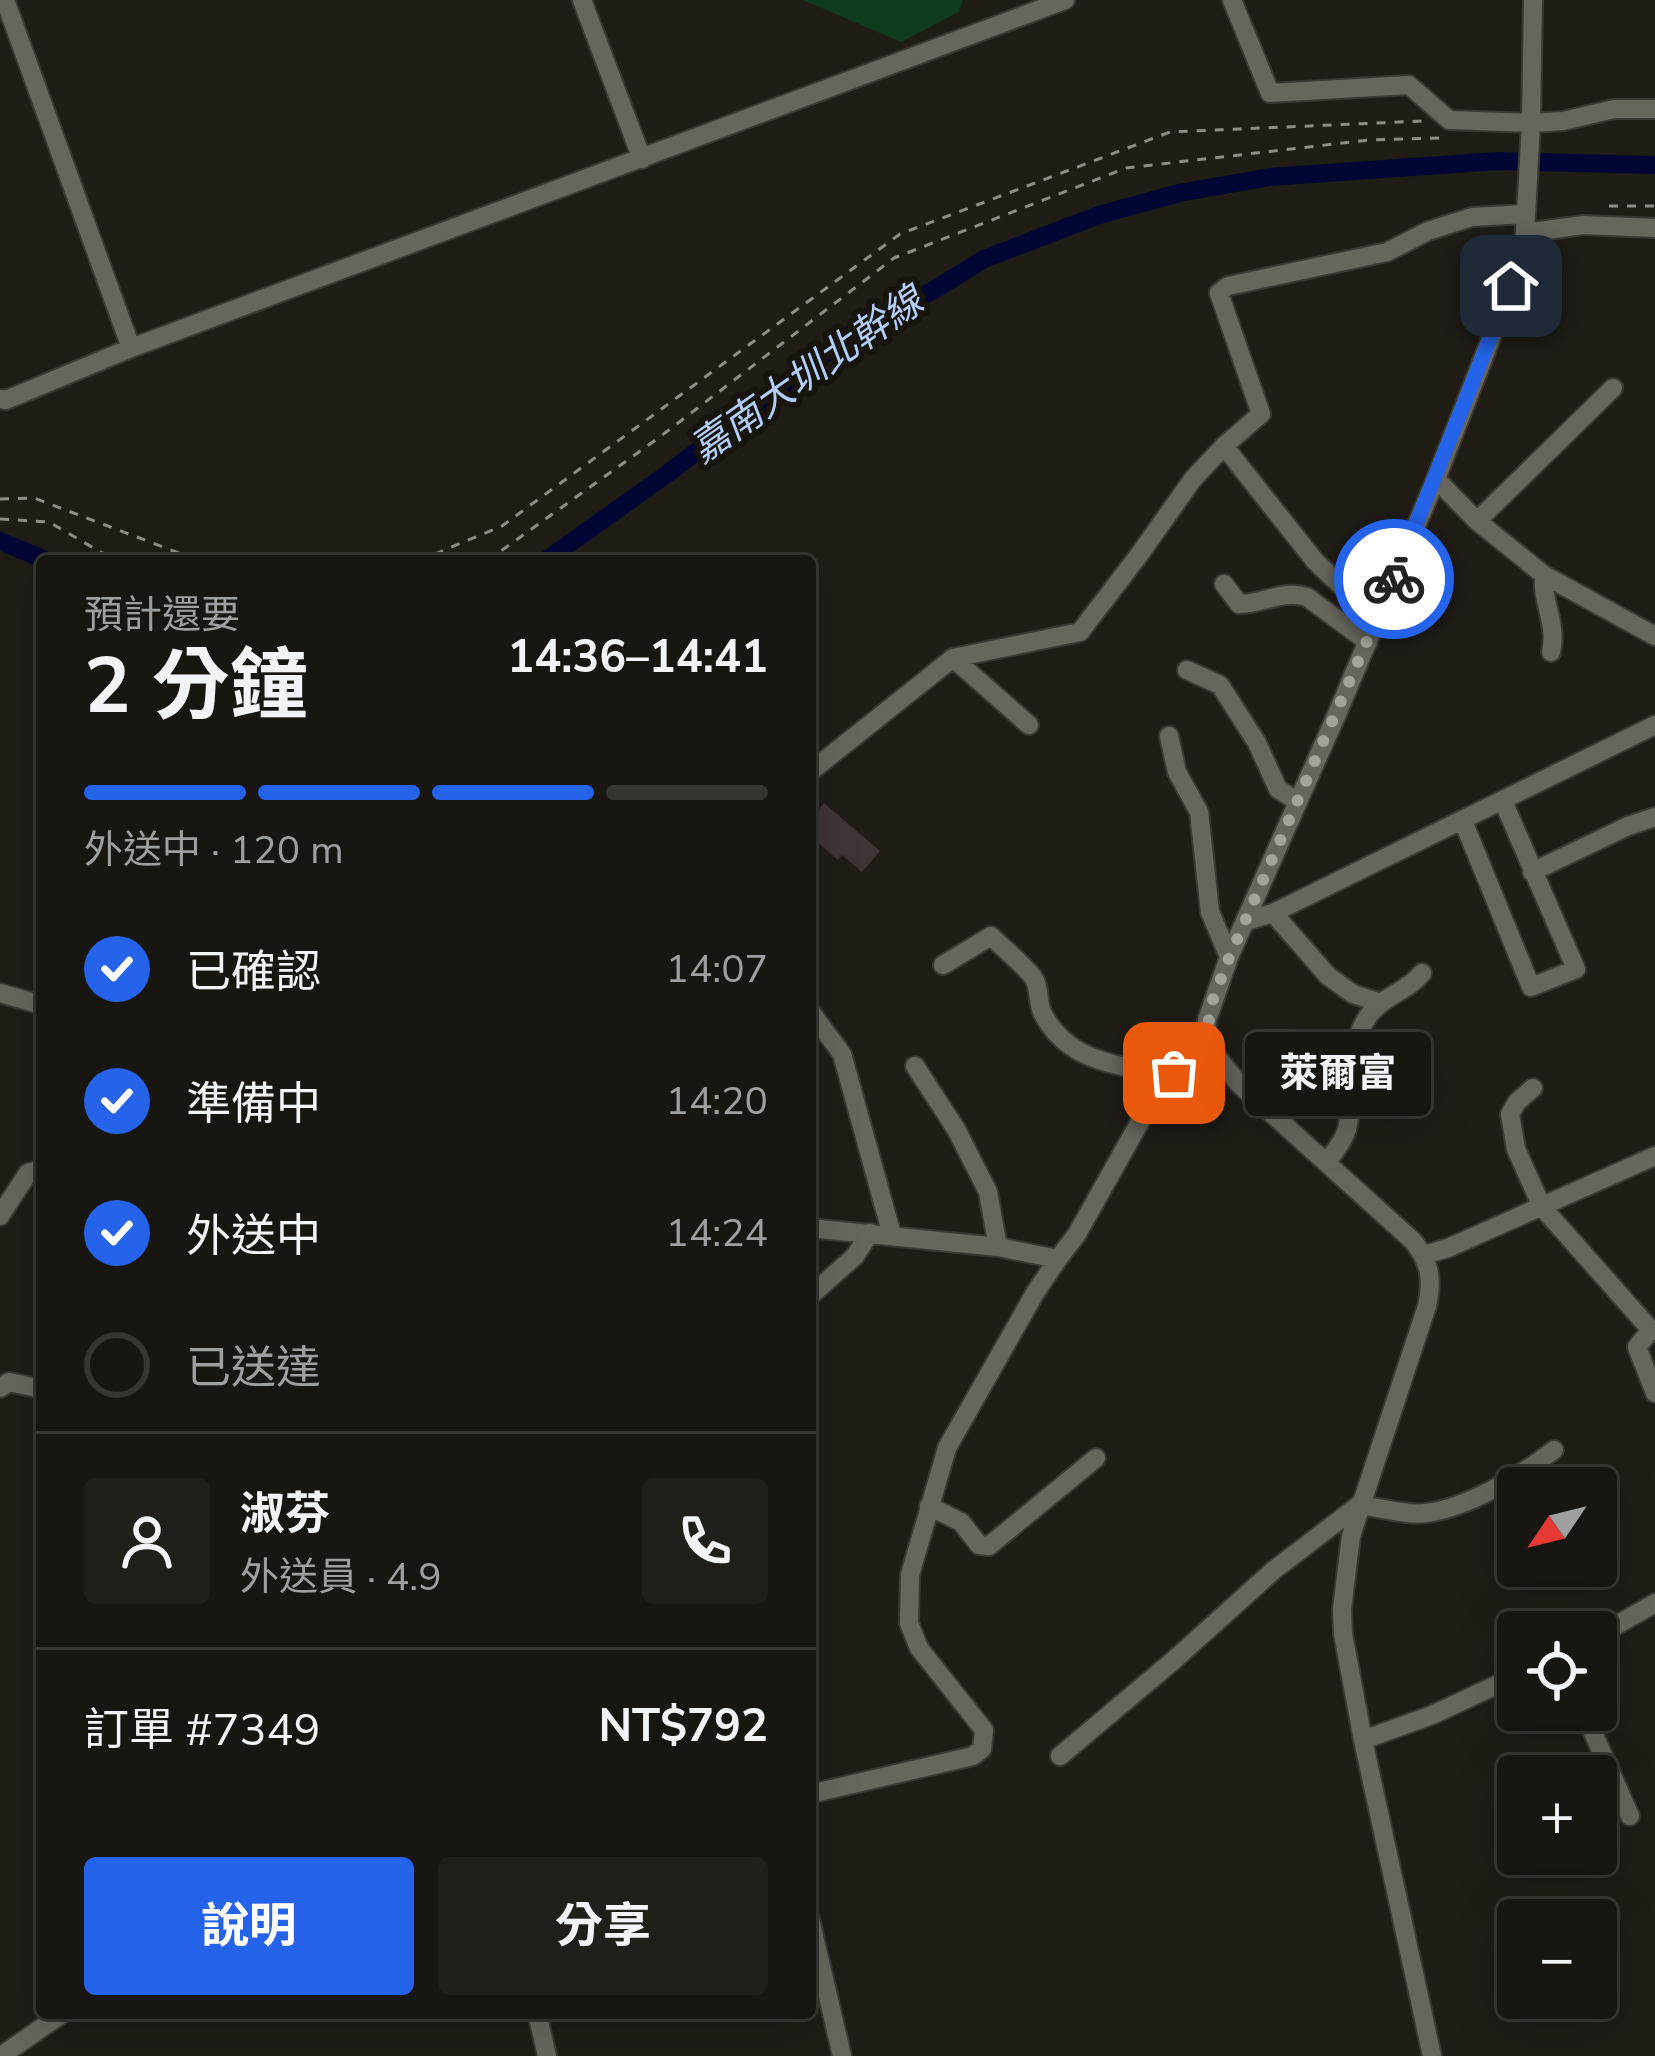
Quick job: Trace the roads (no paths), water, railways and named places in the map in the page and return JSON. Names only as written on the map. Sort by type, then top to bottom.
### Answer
[{"type":"street","points":[[5,0],[130,348]]},
{"type":"street","points":[[582,0],[642,159]]},
{"type":"street","points":[[0,399],[1065,0]]},
{"type":"street","points":[[1232,0],[1270,93],[1409,85],[1449,120],[1530,130],[1614,109],[1655,110]]},
{"type":"street","points":[[816,1793],[974,1756],[982,1749],[984,1730],[919,1648],[909,1623],[910,1575],[947,1448],[1150,1104],[1206,1036],[1212,1002],[1229,958],[1436,478],[1520,257],[1526,217],[1533,0]]},
{"type":"street","points":[[816,767],[953,658],[1080,632],[1193,479],[1261,414],[1219,293],[1228,286],[1387,252],[1428,231],[1472,217],[1655,229]]},
{"type":"street","points":[[1477,521],[1613,388]]},
{"type":"street","points":[[1224,446],[1315,561],[1377,620]]},
{"type":"street","points":[[1436,478],[1477,521],[1544,575],[1655,636]]},
{"type":"street","points":[[1544,575],[1555,638],[1551,652]]},
{"type":"street","points":[[1224,584],[1239,604],[1280,594],[1307,597],[1368,642]]},
{"type":"street","points":[[953,658],[1029,725]]},
{"type":"street","points":[[1186,670],[1220,685],[1257,742],[1278,789],[1298,802]]},
{"type":"street","points":[[1246,921],[1273,913],[1655,725]]},
{"type":"street","points":[[1169,736],[1178,772],[1199,812],[1210,912],[1229,958]]},
{"type":"street","points":[[1462,821],[1532,987],[1576,969],[1503,801]]},
{"type":"street","points":[[1532,872],[1655,817]]},
{"type":"street","points":[[1273,913],[1328,976],[1353,994],[1381,1003]]},
{"type":"street","points":[[943,965],[991,936],[1035,979],[1042,1012],[1056,1031],[1096,1062],[1130,1068],[1150,1104]]},
{"type":"street","points":[[1327,1162],[1346,1133],[1354,1058],[1367,1017],[1422,973]]},
{"type":"street","points":[[0,993],[36,1003]]},
{"type":"street","points":[[816,1019],[842,1054],[892,1235]]},
{"type":"street","points":[[1206,1036],[1239,1084],[1398,1225],[1424,1255],[1430,1272],[1427,1306],[1359,1505],[1348,1553],[1342,1634],[1432,2056]]},
{"type":"street","points":[[915,1066],[956,1129],[988,1192],[998,1247]]},
{"type":"street","points":[[1533,1088],[1510,1114],[1516,1149],[1542,1207],[1651,1330],[1637,1347],[1655,1393]]},
{"type":"street","points":[[1424,1255],[1655,1156]]},
{"type":"street","points":[[0,1216],[28,1173],[36,1171]]},
{"type":"street","points":[[816,1228],[998,1247],[1058,1259]]},
{"type":"street","points":[[816,1291],[855,1256],[870,1233]]},
{"type":"street","points":[[0,1388],[9,1382],[36,1388]]},
{"type":"street","points":[[1060,1756],[1274,1570],[1359,1505],[1421,1514],[1461,1505],[1526,1473],[1553,1450]]},
{"type":"street","points":[[929,1507],[961,1522],[979,1545],[988,1546],[1096,1458]]},
{"type":"street","points":[[1617,1625],[1655,1603]]},
{"type":"street","points":[[1363,1741],[1497,1685]]},
{"type":"street","points":[[1592,1731],[1630,1816]]},
{"type":"street","points":[[816,1945],[842,2056]]},
{"type":"street","points":[[2,2056],[54,2019]]},
{"type":"street","points":[[539,2019],[548,2056]]},
{"type":"waterway","name":"嘉南大圳北幹線","points":[[553,555],[859,328],[984,259],[1099,215],[1179,193],[1270,177],[1497,161],[1655,165]]},
{"type":"waterway","name":"嘉南大圳北幹線","points":[[0,541],[36,556]]},
{"type":"place","name":"萊爾富","points":[[1174,1073]]}]
